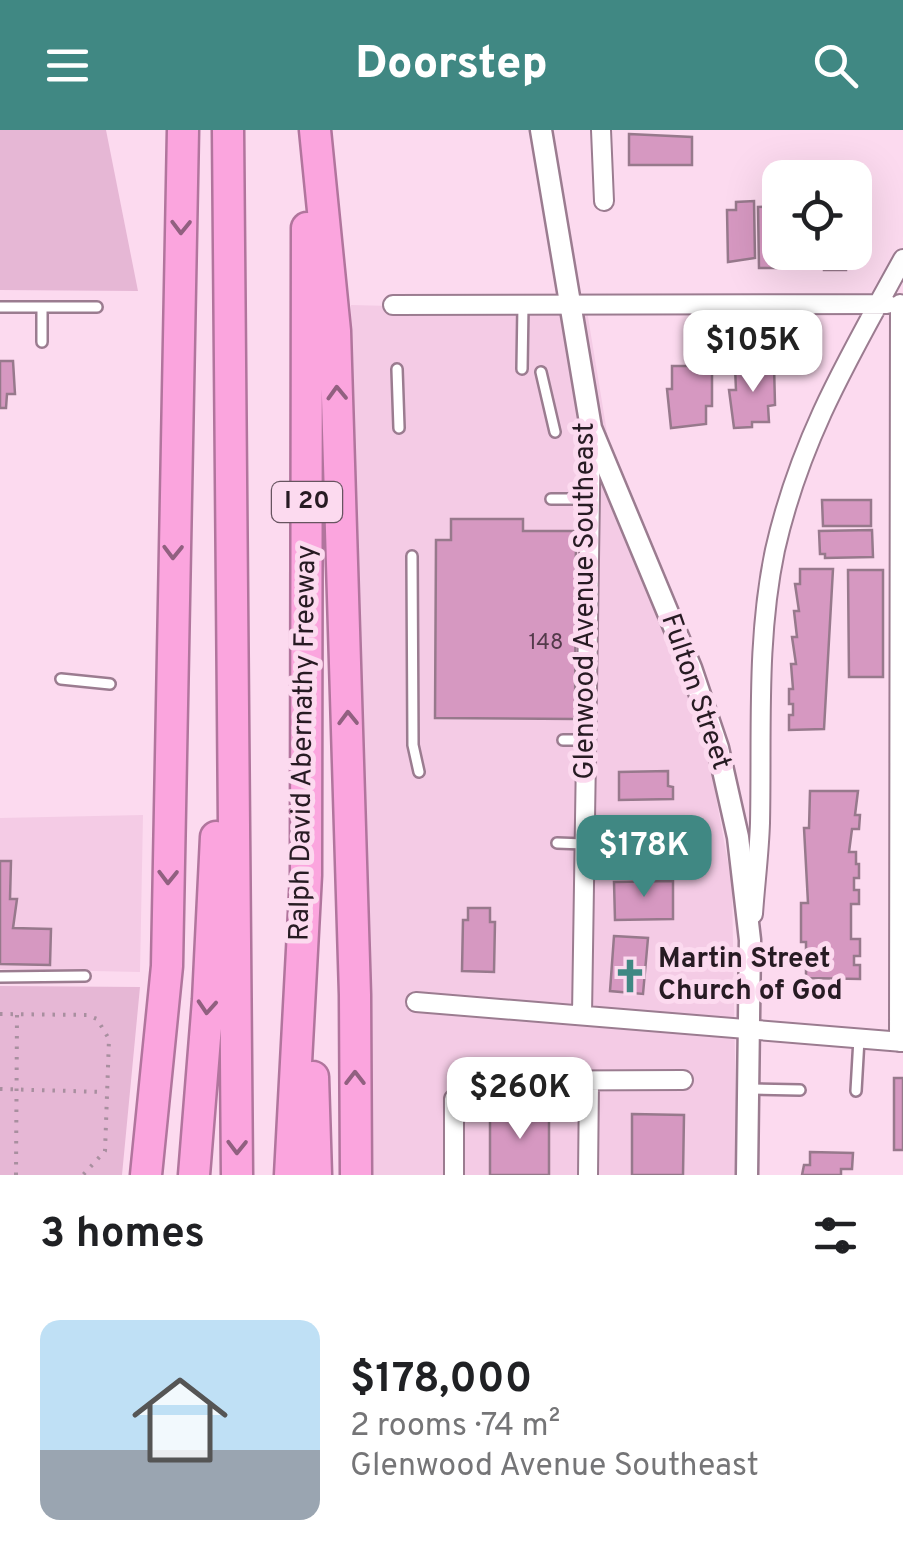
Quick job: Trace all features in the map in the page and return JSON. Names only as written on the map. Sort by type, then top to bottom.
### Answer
[{"type":"highway","points":[[146,1175],[166,966],[183,130]]},
{"type":"highway","name":"I 20","points":[[228,130],[236,1175]]},
{"type":"highway","points":[[311,130],[335,331],[355,995],[356,1175]]},
{"type":"highway","name":"Ralph David Abernathy Freeway","points":[[290,1175],[306,874],[311,130]]},
{"type":"highway","points":[[194,1175],[210,963],[230,454]]},
{"type":"highway","points":[[306,874],[316,1175]]},
{"type":"street","name":"Glenwood Avenue Southeast","points":[[541,130],[591,428],[582,1015]]},
{"type":"street","points":[[601,130],[604,201]]},
{"type":"street","points":[[750,940],[760,828],[762,646],[775,553],[812,429],[903,259]]},
{"type":"street","points":[[393,306],[902,304],[901,1042],[416,1002]]},
{"type":"street","name":"Fulton Street","points":[[591,428],[692,668],[718,748],[738,837],[750,940],[747,1175]]},
{"type":"street","points":[[588,1175],[589,1080]]},
{"type":"street","points":[[454,1175],[454,1099],[473,1081],[683,1080]]},
{"type":"lane","points":[[522,370],[523,305]]},
{"type":"lane","points":[[0,307],[98,307]]},
{"type":"lane","points":[[42,307],[42,342]]},
{"type":"lane","points":[[397,369],[399,428]]},
{"type":"lane","points":[[541,372],[555,432]]},
{"type":"lane","points":[[551,499],[590,499]]},
{"type":"lane","points":[[412,556],[413,745],[420,772]]},
{"type":"lane","points":[[61,679],[110,684]]},
{"type":"lane","points":[[563,740],[586,740]]},
{"type":"lane","points":[[558,843],[584,844]]},
{"type":"lane","points":[[0,978],[86,976]]},
{"type":"lane","points":[[856,1091],[859,1038]]},
{"type":"lane","points":[[748,1089],[800,1090]]},
{"type":"path","points":[[0,1014],[87,1015],[97,1020],[110,1039],[105,1151],[83,1175]]},
{"type":"path","points":[[16,1175],[17,1014]]},
{"type":"path","points":[[0,1089],[107,1092]]},
{"type":"shaded area","points":[[0,130],[106,130],[138,291],[0,290]]},
{"type":"shaded area","points":[[351,305],[587,311],[620,511],[699,703],[732,885],[737,1175],[363,1175]]},
{"type":"shaded area","points":[[143,815],[140,972],[0,969],[0,818]]},
{"type":"shaded area","points":[[0,986],[140,987],[122,1175],[0,1175]]},
{"type":"building","points":[[629,134],[692,137],[692,165],[629,165]]},
{"type":"building","points":[[754,201],[755,258],[728,262],[727,210],[736,210],[736,202]]},
{"type":"building","points":[[758,207],[762,207],[762,268],[759,268]]},
{"type":"building","points":[[0,361],[13,361],[15,394],[7,394],[6,408],[0,408]]},
{"type":"building","points":[[774,365],[775,405],[768,406],[769,422],[734,428],[729,390],[736,390],[735,367]]},
{"type":"building","points":[[672,366],[712,366],[712,406],[706,406],[706,424],[671,428],[667,389],[672,389]]},
{"type":"building","points":[[822,500],[871,500],[871,526],[823,526]]},
{"type":"building","points":[[451,519],[523,519],[523,531],[576,531],[575,719],[435,718],[436,540],[451,540]]},
{"type":"building","points":[[872,530],[873,557],[825,558],[825,554],[820,554],[819,531]]},
{"type":"building","points":[[800,569],[833,569],[824,729],[789,730],[789,715],[793,715],[793,704],[789,704],[789,689],[793,689],[791,664],[796,664],[794,611],[799,611],[795,584],[800,584]]},
{"type":"building","points":[[848,570],[883,570],[883,677],[849,677]]},
{"type":"building","points":[[668,771],[673,799],[619,800],[619,772]]},
{"type":"building","points":[[810,791],[858,791],[855,815],[860,815],[859,829],[852,829],[849,852],[856,852],[859,864],[854,890],[859,890],[859,904],[851,904],[851,939],[860,939],[860,956],[854,956],[854,965],[860,965],[860,979],[806,978],[801,903],[808,903],[804,828],[809,828]]},
{"type":"building","points":[[0,861],[11,861],[10,899],[17,899],[13,928],[51,929],[50,965],[0,964]]},
{"type":"building","points":[[673,881],[673,919],[615,920],[614,882]]},
{"type":"building","points":[[468,908],[490,908],[490,922],[495,922],[494,972],[462,971],[463,920],[468,920]]},
{"type":"building","points":[[614,936],[648,938],[643,994],[610,991]]},
{"type":"building","points":[[894,1078],[903,1078],[903,1150],[894,1150]]},
{"type":"building","points":[[490,1109],[549,1109],[549,1175],[490,1175]]},
{"type":"building","points":[[632,1114],[684,1115],[683,1175],[632,1175]]},
{"type":"building","points":[[810,1152],[853,1153],[852,1169],[841,1169],[841,1175],[802,1175],[804,1165],[810,1165]]},
{"type":"place","name":"Martin Street Church of God","points":[[630,976]]}]
